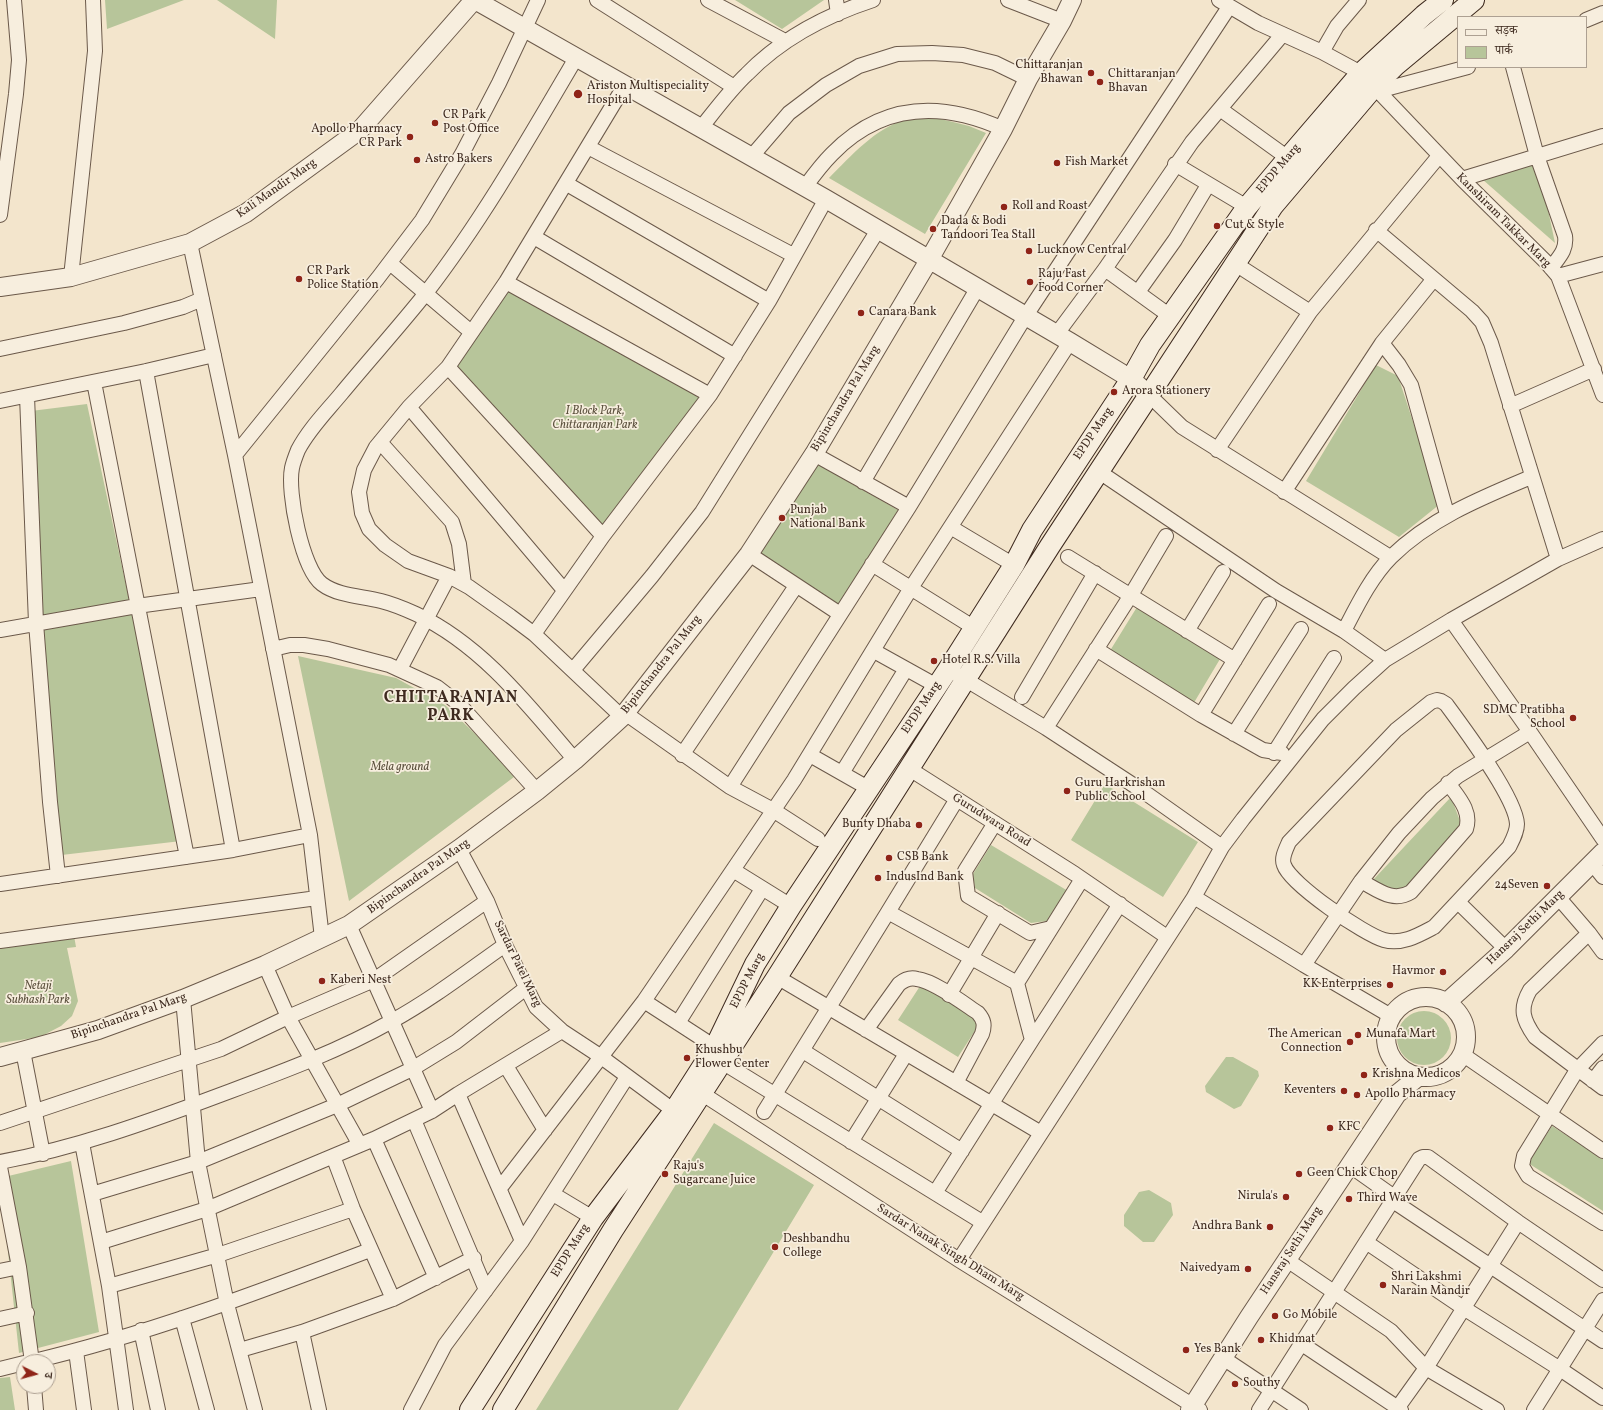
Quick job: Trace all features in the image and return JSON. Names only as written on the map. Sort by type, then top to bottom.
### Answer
[{"type":"main road","name":"EPDP Marg","points":[[504,1410],[614,1230],[680,1115],[719,1055],[777,977],[908,768],[1098,471],[1234,263],[1273,206],[1371,84],[1424,15],[1443,0]]},
{"type":"main road","name":"EPDP Marg","points":[[719,1055],[755,964],[791,906],[949,668],[1014,565],[1032,530],[1131,379],[1150,345],[1247,207],[1288,158],[1371,84],[1474,0]]},
{"type":"main road","name":"EPDP Marg","points":[[470,1410],[593,1218],[680,1115]]},
{"type":"street","points":[[0,215],[3,166],[16,94],[18,60],[14,0]]},
{"type":"street","points":[[71,277],[95,51],[93,0]]},
{"type":"street","points":[[474,0],[752,156],[1131,379],[1182,427],[1390,557]]},
{"type":"street","name":"Kali Mandir Marg","points":[[0,287],[71,277],[190,243],[246,213],[360,130],[474,0]]},
{"type":"street","points":[[235,454],[390,263],[422,220],[462,154],[499,83],[538,0]]},
{"type":"street","points":[[597,0],[734,87]]},
{"type":"street","points":[[708,0],[785,41]]},
{"type":"street","points":[[836,0],[838,14]]},
{"type":"street","points":[[701,128],[734,87],[785,41],[838,14],[873,0]]},
{"type":"street","points":[[1009,0],[1062,21]]},
{"type":"street","name":"Bipinchandra Pal Marg","points":[[0,1057],[98,1030],[183,999],[265,965],[349,925],[459,849],[537,791],[575,760],[624,715],[749,554],[814,454],[929,260],[1003,129],[1028,79],[1062,21],[1072,0]]},
{"type":"street","points":[[1322,52],[1337,26],[1359,0]]},
{"type":"street","points":[[730,787],[909,506],[1025,317],[1224,4]]},
{"type":"street","name":"Kanshiram Takkar Marg","points":[[1224,4],[1282,35],[1322,52],[1371,84],[1462,180],[1555,272],[1602,391]]},
{"type":"street","points":[[1587,20],[1603,13]]},
{"type":"street","points":[[500,1188],[644,1000],[810,755],[911,588],[952,528],[1105,269],[1176,164],[1282,35]]},
{"type":"street","points":[[752,156],[789,113],[826,85],[860,66],[897,54],[932,53],[963,55],[995,63],[1028,79]]},
{"type":"street","points":[[575,760],[523,700],[480,657],[456,637],[427,619],[380,601],[338,592],[322,584],[313,574],[306,562],[291,489],[292,469],[298,451],[314,426],[426,293],[470,232],[509,173],[576,58]]},
{"type":"street","points":[[1371,84],[1462,68]]},
{"type":"street","points":[[1513,68],[1537,156],[1566,244],[1555,272]]},
{"type":"street","points":[[625,86],[567,184],[506,282],[448,367],[409,408],[380,442],[364,470],[359,492],[362,513],[368,529],[385,546],[408,561],[449,576],[464,584],[534,634],[624,715],[730,787],[773,810],[818,839]]},
{"type":"street","points":[[1220,109],[1288,158]]},
{"type":"street","points":[[804,187],[832,154],[847,140],[858,132],[889,116],[921,110],[952,112],[981,119],[1003,129]]},
{"type":"street","points":[[1462,180],[1603,136]]},
{"type":"street","points":[[588,147],[793,255]]},
{"type":"street","points":[[1217,450],[1310,312],[1376,230],[1439,156]]},
{"type":"street","points":[[1176,164],[1208,185],[1247,207]]},
{"type":"street","points":[[567,184],[769,300]]},
{"type":"street","points":[[1138,292],[1175,240],[1208,185]]},
{"type":"street","points":[[534,634],[602,536],[710,395],[769,300],[793,255],[826,199]]},
{"type":"street","points":[[573,670],[652,576],[702,512],[878,230]]},
{"type":"street","points":[[1376,230],[1433,280],[1472,311],[1482,322],[1491,343],[1531,477],[1558,559]]},
{"type":"street","points":[[534,237],[735,356]]},
{"type":"street","points":[[190,243],[235,454],[310,835],[322,938]]},
{"type":"street","points":[[390,263],[471,332]]},
{"type":"street","points":[[1234,263],[1310,312]]},
{"type":"street","points":[[1555,272],[1603,264]]},
{"type":"street","points":[[1105,269],[1170,316]]},
{"type":"street","points":[[1284,492],[1382,343],[1433,280]]},
{"type":"street","points":[[506,282],[710,395]]},
{"type":"street","points":[[863,482],[977,289]]},
{"type":"street","points":[[0,349],[124,323],[183,307],[202,299]]},
{"type":"street","points":[[1382,343],[1399,365],[1411,385],[1448,514]]},
{"type":"street","points":[[0,401],[146,371],[214,355]]},
{"type":"street","points":[[448,367],[602,536]]},
{"type":"street","points":[[1510,406],[1594,369]]},
{"type":"street","points":[[146,371],[233,850]]},
{"type":"street","points":[[94,382],[187,857]]},
{"type":"street","points":[[27,396],[36,623],[50,802],[58,876]]},
{"type":"street","points":[[409,408],[564,590]]},
{"type":"street","points":[[380,442],[452,522],[459,544],[464,584]]},
{"type":"street","points":[[814,454],[909,506]]},
{"type":"street","points":[[1098,471],[1276,591],[1344,631],[1385,660]]},
{"type":"street","points":[[1344,631],[1368,588],[1390,557],[1416,536],[1448,514],[1531,477]]},
{"type":"street","points":[[952,528],[1014,565]]},
{"type":"street","points":[[1046,728],[1096,648],[1131,596],[1166,536]]},
{"type":"street","points":[[959,1260],[982,1222],[1194,897],[1222,847],[1323,720],[1354,688],[1385,660],[1451,620],[1558,559],[1603,539]]},
{"type":"street","points":[[749,554],[840,614]]},
{"type":"street","points":[[1068,557],[1235,660]]},
{"type":"street","points":[[872,564],[973,628]]},
{"type":"street","points":[[1187,631],[1223,572]]},
{"type":"street","points":[[1022,697],[1095,573]]},
{"type":"street","points":[[400,669],[449,576]]},
{"type":"street","points":[[682,755],[796,586]]},
{"type":"street","points":[[0,630],[137,606],[261,589]]},
{"type":"street","points":[[1201,715],[1269,604]]},
{"type":"street","points":[[1451,620],[1603,839]]},
{"type":"street","points":[[1234,734],[1301,629]]},
{"type":"street","points":[[273,649],[290,645],[317,647],[400,669],[437,687],[459,704],[537,791]]},
{"type":"street","points":[[1096,648],[1201,715],[1263,750],[1274,753],[1297,753]]},
{"type":"street","points":[[874,651],[937,686]]},
{"type":"street","points":[[1274,753],[1334,658]]},
{"type":"street","points":[[949,668],[965,680],[1046,728],[1147,794],[1222,847]]},
{"type":"street","points":[[842,773],[906,669]]},
{"type":"street","points":[[1441,701],[1446,704],[1486,760],[1514,810],[1517,823],[1515,835],[1509,847],[1458,902],[1434,927],[1419,936],[1403,940],[1385,940],[1367,933],[1303,888],[1284,865],[1284,854],[1289,842],[1396,730],[1431,702],[1441,701]]},
{"type":"street","points":[[1304,965],[1361,881],[1399,833],[1448,783],[1530,732]]},
{"type":"street","points":[[810,755],[868,788]]},
{"type":"street","name":"Gurudwara Road","points":[[908,768],[1078,876],[1167,937]]},
{"type":"street","points":[[1361,881],[1388,896],[1396,898],[1404,896],[1416,886],[1466,829],[1469,821],[1465,806],[1448,783]]},
{"type":"street","points":[[764,1112],[830,1008],[957,799]]},
{"type":"street","points":[[995,823],[965,871],[968,896],[1030,932],[1051,928]]},
{"type":"street","points":[[0,884],[233,850],[310,835]]},
{"type":"street","name":"Sardar Patel Marg","points":[[459,849],[487,901],[505,945],[536,1007],[562,1031],[600,1056],[680,1115]]},
{"type":"street","points":[[1598,857],[1603,877]]},
{"type":"street","name":"Hansraj Sethi Marg","points":[[1446,1003],[1506,949],[1598,857]]},
{"type":"street","points":[[733,870],[791,906]]},
{"type":"street","points":[[1032,1040],[1017,982],[1051,928],[1078,876]]},
{"type":"street","points":[[678,1024],[762,889]]},
{"type":"street","points":[[1194,897],[1304,965],[1391,1016]]},
{"type":"street","points":[[1558,897],[1603,952]]},
{"type":"street","points":[[0,942],[317,898]]},
{"type":"street","points":[[0,1123],[221,1049],[288,1017],[374,980],[487,901]]},
{"type":"street","points":[[1458,902],[1506,949]]},
{"type":"street","points":[[935,1193],[1120,904]]},
{"type":"street","points":[[888,912],[1017,982]]},
{"type":"street","points":[[949,995],[998,914]]},
{"type":"street","points":[[349,925],[432,1112]]},
{"type":"street","points":[[1589,933],[1530,990],[1524,1001],[1524,1014],[1528,1026],[1535,1037],[1598,1085],[1603,1068]]},
{"type":"street","points":[[0,1162],[43,1154],[82,1143],[192,1106],[312,1061],[392,1021],[447,986],[505,945]]},
{"type":"street","points":[[265,965],[288,1017],[360,1145]]},
{"type":"street","points":[[777,977],[1041,1133]]},
{"type":"street","points":[[866,1030],[899,984],[906,980],[915,978],[926,981],[978,1013],[984,1019],[985,1027],[956,1083]]},
{"type":"street","points":[[92,1194],[198,1162],[337,1105],[412,1069],[456,1042],[526,988]]},
{"type":"street","points":[[1422,997],[1435,998],[1446,1003],[1455,1010],[1462,1020],[1465,1031],[1466,1043],[1456,1064],[1445,1073],[1432,1078],[1418,1077],[1407,1074],[1398,1067],[1390,1056],[1385,1042],[1386,1029],[1391,1016],[1405,1003],[1422,997]]},
{"type":"street","points":[[183,999],[198,1162],[227,1304],[255,1410]]},
{"type":"street","points":[[644,1000],[719,1055],[776,1094],[982,1222]]},
{"type":"street","points":[[101,1242],[207,1209],[374,1139],[432,1112],[458,1094],[562,1031]]},
{"type":"street","points":[[1603,1043],[1577,1070],[1524,1156],[1522,1166],[1528,1176],[1603,1224]]},
{"type":"street","points":[[23,1051],[43,1154]]},
{"type":"street","points":[[803,1051],[962,1151]]},
{"type":"street","points":[[851,1142],[906,1054]]},
{"type":"street","points":[[1462,1054],[1548,1115],[1603,1151]]},
{"type":"street","points":[[506,1066],[545,1130]]},
{"type":"street","points":[[1397,1094],[1398,1067]]},
{"type":"street","points":[[411,1410],[445,1345],[522,1241],[627,1077]]},
{"type":"street","points":[[1397,1094],[1418,1077]]},
{"type":"street","name":"Sardar Nanak Singh Dham Marg","points":[[696,1090],[959,1260],[1194,1409]]},
{"type":"street","points":[[458,1094],[522,1241]]},
{"type":"street","name":"Hansraj Sethi Marg","points":[[1194,1409],[1223,1358],[1397,1094]]},
{"type":"street","points":[[414,1120],[474,1258],[486,1290]]},
{"type":"street","points":[[374,1139],[436,1278]]},
{"type":"street","points":[[82,1143],[109,1286],[126,1410]]},
{"type":"street","points":[[333,1156],[370,1250],[393,1298]]},
{"type":"street","points":[[1259,1410],[1419,1159],[1423,1156],[1428,1157],[1518,1222],[1603,1280]]},
{"type":"street","points":[[1349,1165],[1390,1194],[1393,1201],[1603,1341]]},
{"type":"street","points":[[0,1167],[5,1219],[19,1267],[30,1354]]},
{"type":"street","points":[[553,1194],[593,1218]]},
{"type":"street","points":[[109,1286],[218,1255],[353,1209]]},
{"type":"street","points":[[1302,1344],[1399,1409],[1426,1368],[1462,1307],[1518,1222]]},
{"type":"street","points":[[1366,1242],[1462,1307],[1560,1368],[1603,1398]]},
{"type":"street","points":[[56,1356],[76,1352],[141,1330],[227,1304],[370,1250]]},
{"type":"street","points":[[240,1350],[302,1332],[393,1298],[474,1258]]},
{"type":"street","points":[[1287,1260],[1391,1331],[1426,1368],[1496,1410]]},
{"type":"street","points":[[0,1271],[19,1267]]},
{"type":"street","points":[[1534,1410],[1603,1300]]},
{"type":"street","points":[[0,1319],[26,1313]]},
{"type":"street","points":[[182,1318],[207,1410]]},
{"type":"street","points":[[141,1330],[158,1410]]},
{"type":"street","points":[[302,1332],[319,1410]]},
{"type":"street","points":[[76,1352],[84,1410]]},
{"type":"street","points":[[1223,1358],[1301,1410]]},
{"type":"street","points":[[0,1369],[16,1365]]},
{"type":"street","points":[[35,1394],[36,1410]]},
{"type":"green space","points":[[105,0],[184,0],[107,29]]},
{"type":"green space","points":[[217,0],[277,0],[275,39]]},
{"type":"green space","points":[[735,0],[824,0],[782,29]]},
{"type":"green space","points":[[911,118],[937,118],[969,126],[986,133],[925,234],[829,178],[855,152],[884,129],[895,123]]},
{"type":"green space","points":[[1538,162],[1555,243],[1482,179]]},
{"type":"green space","name":"I Block Park, Chittaranjan Park","points":[[510,290],[702,394],[603,536],[448,367]]},
{"type":"green space","points":[[1376,365],[1398,376],[1440,504],[1399,537],[1306,481]]},
{"type":"green space","points":[[87,404],[181,841],[53,856],[31,411]]},
{"type":"green space","points":[[817,464],[898,510],[838,607],[759,553]]},
{"type":"green space","points":[[1137,607],[1220,659],[1192,706],[1108,654]]},
{"type":"green space","name":"Mela ground","points":[[298,656],[396,678],[445,705],[489,747],[514,777],[349,901]]},
{"type":"green space","points":[[1105,784],[1198,842],[1163,897],[1071,840]]},
{"type":"green space","points":[[1451,797],[1460,821],[1459,831],[1410,885],[1398,890],[1390,890],[1373,880]]},
{"type":"green space","points":[[991,845],[1068,891],[1047,921],[1031,923],[975,888],[973,874]]},
{"type":"green space","name":"Netaji Subhash Park","points":[[73,930],[76,947],[67,948],[78,1001],[72,1016],[61,1026],[40,1037],[0,1043],[0,941]]},
{"type":"green space","points":[[922,983],[980,1023],[958,1057],[898,1020]]},
{"type":"green space","points":[[1419,1011],[1429,1011],[1443,1019],[1449,1028],[1451,1038],[1449,1048],[1443,1057],[1429,1065],[1419,1065],[1409,1060],[1402,1053],[1397,1043],[1397,1033],[1402,1023],[1409,1016]]},
{"type":"green space","points":[[1226,1057],[1233,1057],[1258,1071],[1259,1076],[1241,1106],[1234,1109],[1206,1092],[1205,1086]]},
{"type":"green space","points":[[714,1123],[814,1185],[678,1410],[536,1410]]},
{"type":"green space","points":[[1552,1126],[1603,1159],[1603,1211],[1528,1163]]},
{"type":"green space","points":[[71,1161],[99,1332],[19,1353],[0,1178]]},
{"type":"green space","points":[[1149,1190],[1171,1203],[1173,1215],[1154,1242],[1143,1242],[1124,1226],[1124,1215],[1139,1192]]},
{"type":"green space","points":[[10,1377],[15,1410],[0,1410],[0,1378]]},
{"type":"place","name":"Chittaranjan Bhawan","points":[[1091,73]]},
{"type":"place","name":"Chittaranjan Bhavan","points":[[1100,82]]},
{"type":"place","name":"Ariston Multispeciality Hospital","points":[[578,94]]},
{"type":"place","name":"CR Park Post Office","points":[[435,123]]},
{"type":"place","name":"Apollo Pharmacy CR Park","points":[[410,137]]},
{"type":"place","name":"Astro Bakers","points":[[417,160]]},
{"type":"place","name":"Fish Market","points":[[1057,163]]},
{"type":"place","name":"Roll and Roast","points":[[1004,207]]},
{"type":"place","name":"Cut & Style","points":[[1217,226]]},
{"type":"place","name":"Dada & Bodi Tandoori Tea Stall","points":[[933,229]]},
{"type":"place","name":"Lucknow Central","points":[[1029,251]]},
{"type":"place","name":"CR Park Police Station","points":[[299,279]]},
{"type":"place","name":"Raju Fast Food Corner","points":[[1030,282]]},
{"type":"place","name":"Canara Bank","points":[[861,313]]},
{"type":"place","name":"Arora Stationery","points":[[1114,392]]},
{"type":"place","name":"Punjab National Bank","points":[[782,518]]},
{"type":"place","name":"Hotel R.S. Villa","points":[[934,661]]},
{"type":"place","name":"SDMC Pratibha School","points":[[1573,718]]},
{"type":"place","name":"Guru Harkrishan Public School","points":[[1067,791]]},
{"type":"place","name":"Bunty Dhaba","points":[[919,825]]},
{"type":"place","name":"CSB Bank","points":[[889,858]]},
{"type":"place","name":"IndusInd Bank","points":[[878,878]]},
{"type":"place","name":"24Seven","points":[[1547,886]]},
{"type":"place","name":"Havmor","points":[[1443,972]]},
{"type":"place","name":"Kaberi Nest","points":[[322,981]]},
{"type":"place","name":"KK Enterprises","points":[[1390,985]]},
{"type":"place","name":"Munafa Mart","points":[[1358,1035]]},
{"type":"place","name":"The American Connection","points":[[1350,1042]]},
{"type":"place","name":"Khushbu Flower Center","points":[[687,1058]]},
{"type":"place","name":"Krishna Medicos","points":[[1364,1075]]},
{"type":"place","name":"Keventers","points":[[1344,1091]]},
{"type":"place","name":"Apollo Pharmacy","points":[[1357,1095]]},
{"type":"place","name":"KFC","points":[[1330,1128]]},
{"type":"place","name":"Raju's Sugarcane Juice","points":[[665,1174]]},
{"type":"place","name":"Geen Chick Chop","points":[[1299,1174]]},
{"type":"place","name":"Nirula's","points":[[1286,1197]]},
{"type":"place","name":"Third Wave","points":[[1349,1199]]},
{"type":"place","name":"Andhra Bank","points":[[1270,1227]]},
{"type":"place","name":"Deshbandhu College","points":[[775,1247]]},
{"type":"place","name":"Naivedyam","points":[[1248,1269]]},
{"type":"place","name":"Shri Lakshmi Narain Mandir","points":[[1383,1285]]},
{"type":"place","name":"Go Mobile","points":[[1275,1316]]},
{"type":"place","name":"Khidmat","points":[[1261,1340]]},
{"type":"place","name":"Yes Bank","points":[[1186,1350]]},
{"type":"place","name":"Southy","points":[[1235,1384]]},
{"type":"district","name":"CHITTARANJAN PARK","points":[[451,708]]}]
